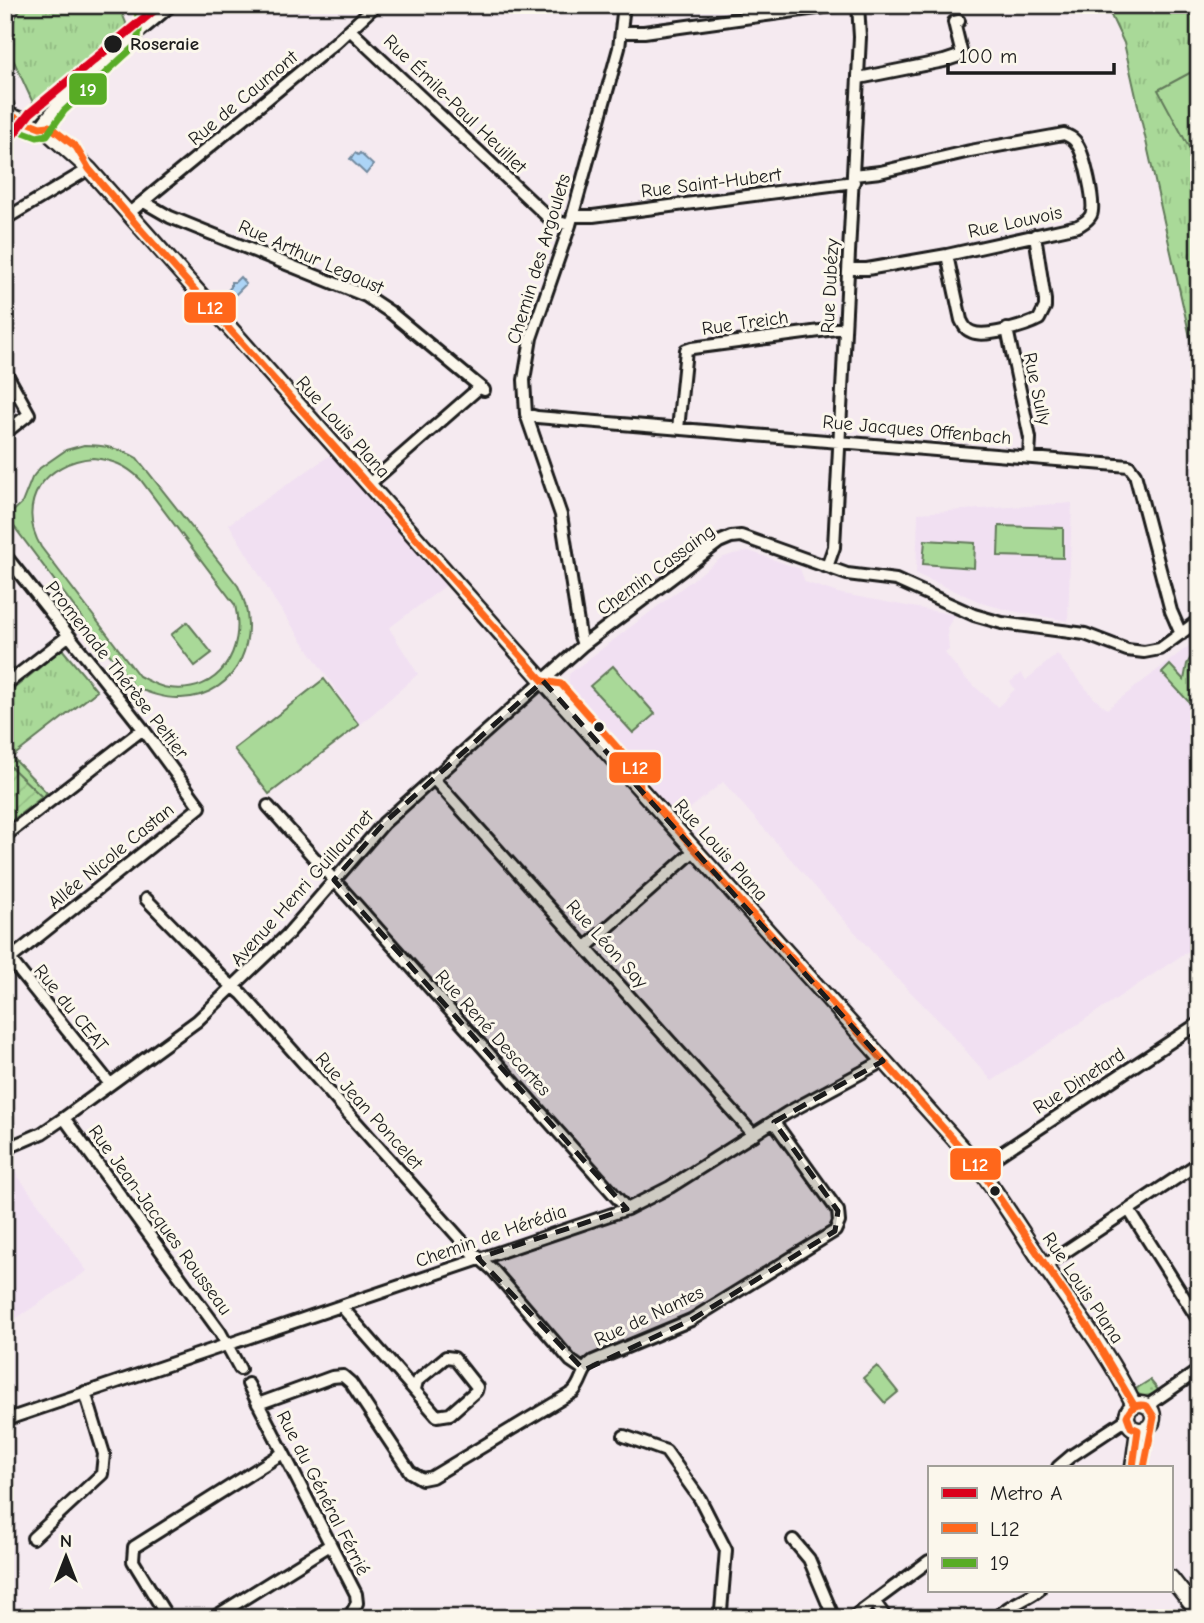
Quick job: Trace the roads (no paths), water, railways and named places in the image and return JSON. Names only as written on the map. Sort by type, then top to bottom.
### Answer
[{"type":"main road","points":[[5,106],[6,116]]},
{"type":"street","points":[[40,127],[55,104],[129,38],[144,30],[171,5]]},
{"type":"street","name":"Rue de Caumont","points":[[128,214],[350,30],[376,5]]},
{"type":"street","name":"Chemin des Argoulets","points":[[583,645],[561,515],[526,414],[524,391],[527,354],[571,220],[622,32],[624,5]]},
{"type":"street","points":[[622,32],[644,32],[839,5]]},
{"type":"street","name":"Rue Dubézy","points":[[827,567],[834,547],[859,78],[858,5]]},
{"type":"street","points":[[859,78],[962,55],[954,22],[959,21]]},
{"type":"street","name":"Rue Émile-Paul Heuillet","points":[[350,30],[551,220],[571,220]]},
{"type":"street","name":"Rue Louis Plana","points":[[6,116],[40,127],[89,169],[979,1168],[1097,1342],[1136,1410],[1130,1427],[1138,1430]]},
{"type":"street","name":"Rue Louvois","points":[[849,269],[867,269],[947,255],[1078,226],[1087,222],[1092,214],[1093,204],[1080,147],[1073,138],[1064,134],[982,149],[854,178]]},
{"type":"street","points":[[5,219],[89,169]]},
{"type":"street","name":"Rue Saint-Hubert","points":[[571,220],[854,178]]},
{"type":"street","name":"Rue Arthur Legoust","points":[[144,202],[170,217],[366,296],[390,312],[482,388],[369,485]]},
{"type":"street","name":"Rue Sully","points":[[947,255],[964,328],[977,334],[1007,329],[1039,319],[1045,307],[1035,235]]},
{"type":"street","name":"Rue Treich","points":[[678,429],[686,350],[835,328],[845,329]]},
{"type":"street","name":"Rue Sully","points":[[1007,329],[1030,438],[1029,457]]},
{"type":"street","points":[[5,372],[29,414],[5,433]]},
{"type":"street","name":"Rue Jacques Offenbach","points":[[526,414],[1129,466],[1135,474],[1171,611],[1181,634]]},
{"type":"street","name":"Chemin Cassaing","points":[[543,681],[583,645],[719,542],[731,537],[761,542],[847,574],[896,580],[967,612],[1002,623],[1085,634],[1126,650],[1144,652],[1160,649],[1199,620]]},
{"type":"street","name":"Promenade Thérèse Peltier","points":[[6,557],[143,729],[200,807]]},
{"type":"street","points":[[5,685],[68,636]]},
{"type":"street","name":"Avenue Henri Guillaumet","points":[[5,1149],[43,1133],[197,1021],[287,935],[384,823],[543,681]]},
{"type":"street","points":[[5,836],[143,729]]},
{"type":"street","name":"Rue Léon Say","points":[[433,778],[754,1135]]},
{"type":"street","name":"Rue René Descartes","points":[[268,806],[627,1209]]},
{"type":"street","name":"Allée Nicole Castan","points":[[8,956],[200,807]]},
{"type":"street","points":[[586,947],[695,850]]},
{"type":"street","name":"Rue Jean Poncelet","points":[[146,899],[242,994],[478,1258],[493,1270],[571,1361],[584,1370]]},
{"type":"street","name":"Rue du CEAT","points":[[8,956],[110,1084]]},
{"type":"street","name":"Rue Dinetard","points":[[979,1168],[1199,1023]]},
{"type":"street","name":"Chemin de Hérédia","points":[[5,1420],[627,1209],[670,1187],[774,1122],[883,1061]]},
{"type":"street","name":"Rue Jean-Jacques Rousseau","points":[[64,1118],[227,1343]]},
{"type":"street","name":"Rue de Nantes","points":[[258,1404],[332,1377],[343,1376],[351,1383],[410,1472],[417,1478],[427,1479],[573,1392],[584,1370],[593,1361],[691,1320],[835,1231],[839,1222],[838,1211],[774,1122]]},
{"type":"street","points":[[1045,1266],[1199,1163]]},
{"type":"street","points":[[1129,1210],[1199,1321]]},
{"type":"street","points":[[341,1306],[408,1384],[415,1388],[434,1414],[450,1414],[476,1391],[477,1387],[450,1356],[417,1381],[415,1388]]},
{"type":"street","points":[[227,1343],[240,1369]]},
{"type":"street","points":[[1059,1466],[1136,1410],[1199,1370]]},
{"type":"street","name":"Rue du Général Férrié","points":[[248,1384],[357,1598],[349,1618]]},
{"type":"street","points":[[33,1538],[102,1474],[104,1454],[85,1392]]},
{"type":"street","points":[[1133,1466],[1138,1430],[1145,1430],[1152,1423],[1153,1414],[1136,1410]]},
{"type":"street","points":[[624,1436],[666,1451],[700,1499],[726,1550],[721,1611],[725,1618]]},
{"type":"street","points":[[168,1618],[133,1561],[134,1547],[284,1453]]},
{"type":"street","points":[[793,1540],[809,1559],[834,1618]]},
{"type":"street","points":[[213,1618],[331,1545]]},
{"type":"street","points":[[852,1618],[928,1562]]},
{"type":"street","points":[[1172,1579],[1199,1614]]},
{"type":"street","points":[[1009,1592],[1016,1601]]},
{"type":"street","points":[[999,1614],[1016,1601],[1023,1601],[1036,1592]]},
{"type":"street","points":[[874,1601],[886,1618]]},
{"type":"water","points":[[355,153],[360,153],[373,165],[366,174],[350,159]]},
{"type":"water","points":[[240,277],[246,284],[232,298],[226,292],[231,287],[231,282]]},
{"type":"metro line","name":"A","points":[[5,145],[30,113],[160,5]]},
{"type":"place","name":"Roseraie","points":[[113,44]]}]
